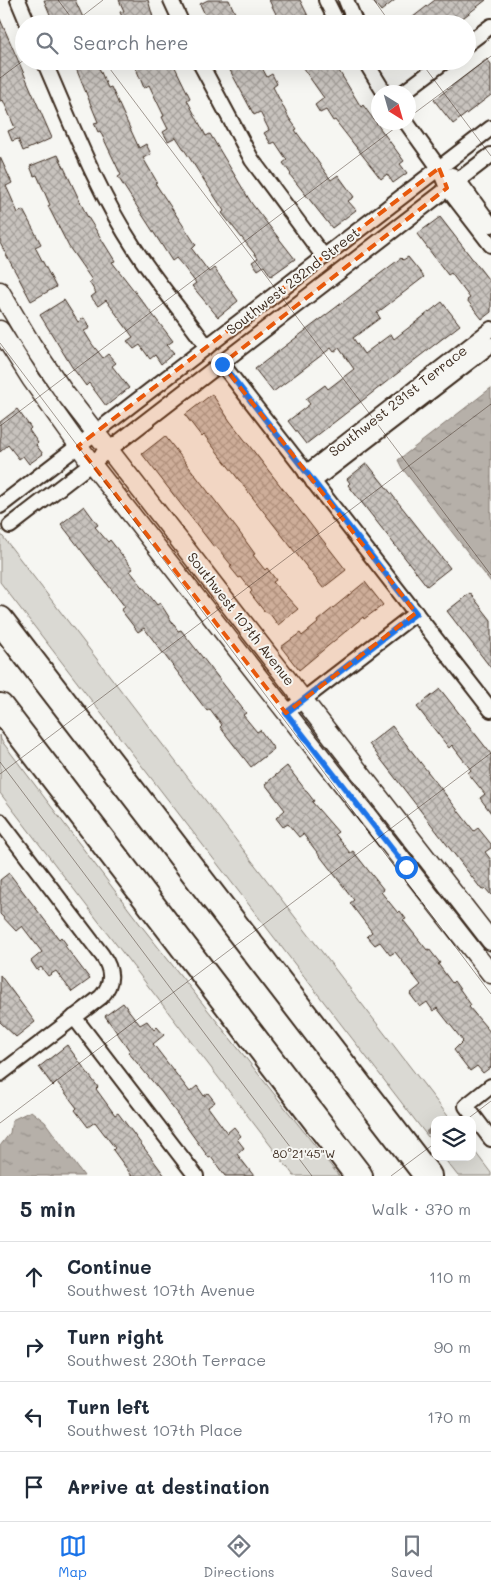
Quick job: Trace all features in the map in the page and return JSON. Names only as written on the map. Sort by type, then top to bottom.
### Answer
[{"type":"highway","points":[[0,620],[428,1176]]},
{"type":"highway","points":[[0,707],[359,1176]]},
{"type":"street","points":[[18,0],[24,15]]},
{"type":"street","points":[[172,0],[178,15]]},
{"type":"street","points":[[326,0],[334,15]]},
{"type":"street","points":[[346,0],[352,15]]},
{"type":"street","points":[[476,37],[491,26]]},
{"type":"street","points":[[48,70],[92,171],[124,231],[153,275],[207,347]]},
{"type":"street","points":[[204,70],[252,160],[324,258]]},
{"type":"street","points":[[371,70],[380,85]]},
{"type":"street","points":[[413,85],[433,70]]},
{"type":"street","name":"Southwest 232nd Street","points":[[0,506],[491,128]]},
{"type":"street","points":[[412,130],[439,168],[491,225]]},
{"type":"street","name":"Southwest 232nd Street","points":[[10,526],[488,157]]},
{"type":"street","points":[[453,184],[491,244]]},
{"type":"street","name":"Southwest 107th Avenue","points":[[0,291],[57,384],[491,941]]},
{"type":"street","points":[[1,334],[21,328]]},
{"type":"street","name":"Southwest 231st Terrace","points":[[309,477],[491,329]]},
{"type":"street","name":"Southwest 107th Avenue","points":[[1,334],[91,463],[491,974]]},
{"type":"street","name":"Southwest 231st Terrace","points":[[309,477],[491,345]]},
{"type":"street","points":[[222,364],[491,710]]},
{"type":"street","points":[[286,713],[416,613]]},
{"type":"street","points":[[0,821],[102,954],[109,964],[111,976],[104,993],[74,1017],[3,1066]]},
{"type":"street","points":[[74,1017],[196,1176]]},
{"type":"street","points":[[491,1086],[466,1106],[491,1139]]},
{"type":"highlighted area","points":[[439,168],[447,188],[222,364],[416,613],[286,713],[78,446]]},
{"type":"shaded area","points":[[0,533],[448,1116],[431,1116],[431,1141],[0,582]]},
{"type":"shaded area","points":[[0,735],[1,740],[143,928],[339,1176],[294,1176],[0,793]]},
{"type":"shaded area","points":[[476,1153],[491,1173],[491,1176],[458,1176],[446,1161],[476,1161]]},
{"type":"water","points":[[491,388],[491,582],[402,468],[398,460]]},
{"type":"water","points":[[31,1111],[45,1122],[84,1176],[0,1176],[0,1146],[10,1133],[12,1120]]},
{"type":"building","points":[[44,0],[75,0],[82,15],[50,15]]},
{"type":"building","points":[[119,0],[148,0],[152,15],[121,15],[120,12],[124,11]]},
{"type":"building","points":[[208,0],[229,0],[236,15],[205,15],[200,4]]},
{"type":"building","points":[[269,0],[300,0],[308,15],[276,15]]},
{"type":"building","points":[[372,0],[395,0],[381,11]]},
{"type":"building","points":[[435,0],[486,0],[467,15],[416,15]]},
{"type":"building","points":[[0,19],[15,53],[15,70],[22,70],[52,138],[23,151],[18,139],[12,141],[8,131],[15,128],[3,100],[0,101]]},
{"type":"building","points":[[487,59],[491,64],[491,95],[453,124],[434,100],[473,70],[476,70],[476,68]]},
{"type":"building","points":[[77,70],[100,70],[108,88],[111,87],[139,148],[146,144],[151,154],[143,158],[157,182],[155,183],[196,245],[192,249],[209,272],[214,268],[238,301],[218,317],[192,286],[196,283],[183,266],[176,258],[172,261],[118,177],[121,175],[100,131],[98,132],[94,123],[98,122]]},
{"type":"building","points":[[137,70],[176,70],[190,98],[187,100],[206,136],[210,134],[252,204],[295,259],[271,276],[264,266],[258,270],[252,262],[258,258],[222,213],[224,211],[176,137],[168,141],[163,132],[168,129],[162,117],[164,116],[149,85],[144,88]]},
{"type":"building","points":[[230,70],[263,70],[267,77],[272,74],[277,84],[273,87],[297,129],[295,130],[331,180],[338,175],[354,197],[348,201],[356,210],[332,228],[290,175],[283,163],[287,160],[275,142],[271,144],[264,133],[269,130],[260,112],[254,115]]},
{"type":"building","points":[[304,70],[338,70],[361,107],[363,105],[371,116],[371,130],[381,130],[404,161],[400,164],[407,173],[393,183],[387,174],[381,179],[335,120],[333,121],[326,110],[320,113],[315,105],[324,98]]},
{"type":"building","points":[[58,155],[86,214],[115,261],[112,262],[173,341],[167,345],[174,353],[161,364],[155,355],[150,359],[140,345],[134,349],[127,341],[133,337],[106,300],[98,306],[91,297],[96,293],[89,282],[92,280],[69,247],[48,206],[50,205],[37,175],[34,176],[30,166]]},
{"type":"building","points":[[0,157],[12,183],[6,186],[18,213],[23,210],[41,244],[35,247],[56,287],[31,301],[0,243]]},
{"type":"building","points":[[440,217],[491,283],[491,312],[482,319],[467,300],[470,298],[451,273],[448,275],[417,234]]},
{"type":"building","points":[[408,257],[424,277],[377,313],[380,318],[353,338],[364,354],[391,334],[394,339],[442,302],[460,325],[306,444],[288,421],[310,404],[306,399],[325,385],[328,389],[354,369],[339,348],[334,352],[331,348],[273,392],[255,369],[401,258],[403,260]]},
{"type":"building","points":[[64,300],[78,322],[84,318],[90,328],[84,331],[92,344],[103,358],[108,354],[116,363],[112,366],[129,388],[106,406],[89,383],[86,386],[72,367],[40,315]]},
{"type":"building","points":[[212,394],[230,421],[346,570],[323,588],[204,435],[202,437],[185,415]]},
{"type":"building","points":[[17,409],[31,428],[29,430],[38,443],[36,445],[43,454],[29,464],[23,456],[19,459],[8,445],[0,452],[0,422]]},
{"type":"building","points":[[165,436],[237,529],[255,554],[253,555],[265,570],[267,568],[276,580],[273,582],[298,609],[278,625],[270,614],[264,611],[250,593],[252,591],[230,567],[232,566],[216,546],[214,547],[142,454]]},
{"type":"building","points":[[367,463],[450,568],[427,586],[348,485],[350,483],[347,479]]},
{"type":"building","points":[[84,506],[98,525],[95,527],[108,542],[110,540],[133,569],[130,571],[157,605],[160,603],[178,631],[181,630],[246,713],[243,715],[257,732],[260,730],[274,749],[251,767],[220,727],[222,725],[210,709],[207,711],[144,628],[138,632],[121,610],[125,607],[61,524]]},
{"type":"building","points":[[365,582],[383,605],[364,619],[363,617],[299,670],[281,647],[300,633],[302,636],[318,623],[317,621]]},
{"type":"building","points":[[470,593],[491,620],[491,668],[447,611]]},
{"type":"building","points":[[440,689],[491,754],[491,813],[480,798],[485,794],[468,773],[471,770],[452,745],[449,748],[417,707]]},
{"type":"building","points":[[392,726],[474,831],[478,828],[491,844],[491,848],[485,852],[491,860],[491,895],[485,888],[482,890],[369,744]]},
{"type":"building","points":[[287,766],[314,801],[312,802],[338,832],[335,834],[350,853],[353,851],[384,890],[381,892],[398,913],[400,911],[406,919],[403,920],[440,963],[438,964],[452,983],[454,981],[471,1005],[469,1007],[491,1033],[491,1067],[483,1073],[477,1066],[470,1071],[454,1050],[463,1041],[437,1008],[433,1011],[427,1002],[420,1007],[410,994],[421,985],[395,952],[390,955],[380,942],[375,945],[367,936],[372,932],[350,903],[354,900],[303,834],[299,837],[288,824],[283,827],[276,818],[285,810],[265,784]]},
{"type":"building","points":[[9,873],[59,939],[61,937],[67,945],[65,946],[90,979],[72,992],[56,971],[48,976],[41,967],[37,970],[31,961],[42,952],[22,926],[16,931],[0,914],[0,880]]},
{"type":"building","points":[[0,975],[35,1022],[16,1037],[0,1022]]},
{"type":"building","points":[[123,1003],[140,1025],[147,1021],[154,1030],[157,1027],[164,1035],[153,1044],[173,1070],[190,1092],[197,1086],[204,1096],[208,1093],[215,1102],[208,1107],[227,1133],[234,1127],[241,1136],[237,1139],[244,1148],[237,1154],[254,1176],[225,1176],[211,1157],[209,1158],[162,1093],[128,1052],[130,1051],[105,1016]]},
{"type":"building","points":[[67,1045],[98,1087],[96,1089],[115,1115],[118,1113],[165,1176],[132,1176],[113,1150],[115,1148],[95,1122],[88,1127],[75,1110],[77,1108],[57,1082],[53,1086],[39,1067]]},
{"type":"route","points":[[222,364],[416,613],[286,713],[406,867]]}]
